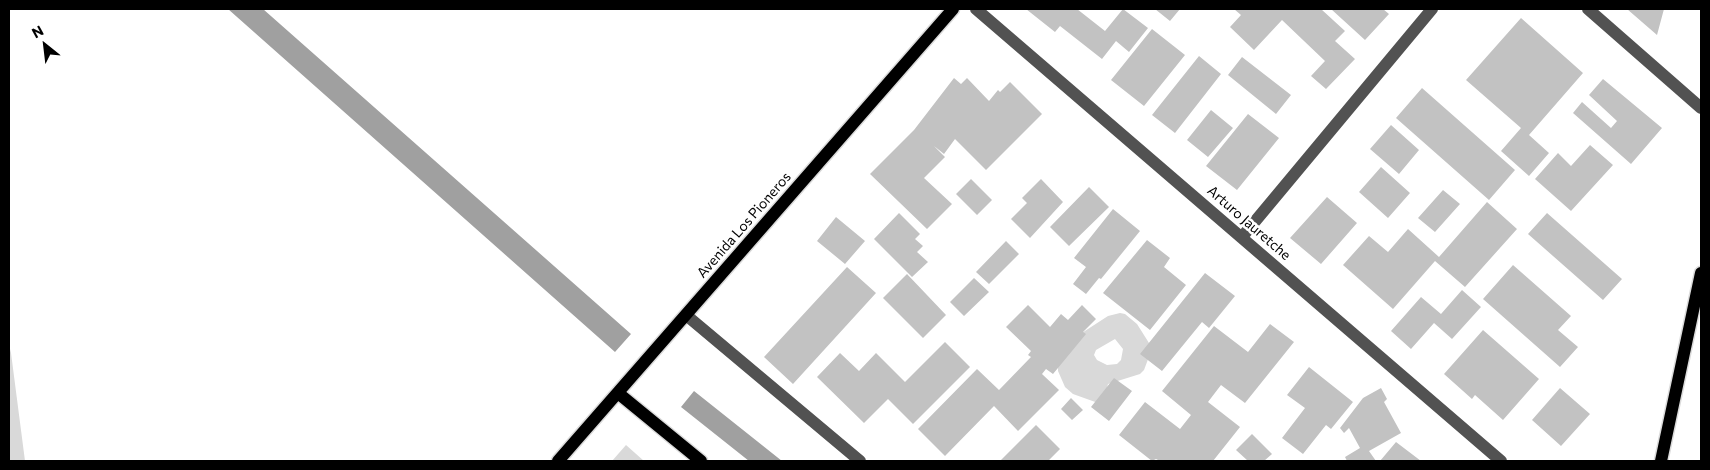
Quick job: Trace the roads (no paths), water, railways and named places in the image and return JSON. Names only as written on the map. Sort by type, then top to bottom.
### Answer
[{"type":"main road","name":"Avenida Los Pioneros","points":[[558,461],[952,9]]},
{"type":"main road","points":[[1661,461],[1701,273]]},
{"type":"main road","points":[[618,393],[701,461]]},
{"type":"street","name":"Arturo Jauretche","points":[[976,9],[1501,461]]},
{"type":"street","points":[[1242,237],[1432,9]]},
{"type":"street","points":[[1588,9],[1701,108]]},
{"type":"street","points":[[686,315],[860,461]]}]
